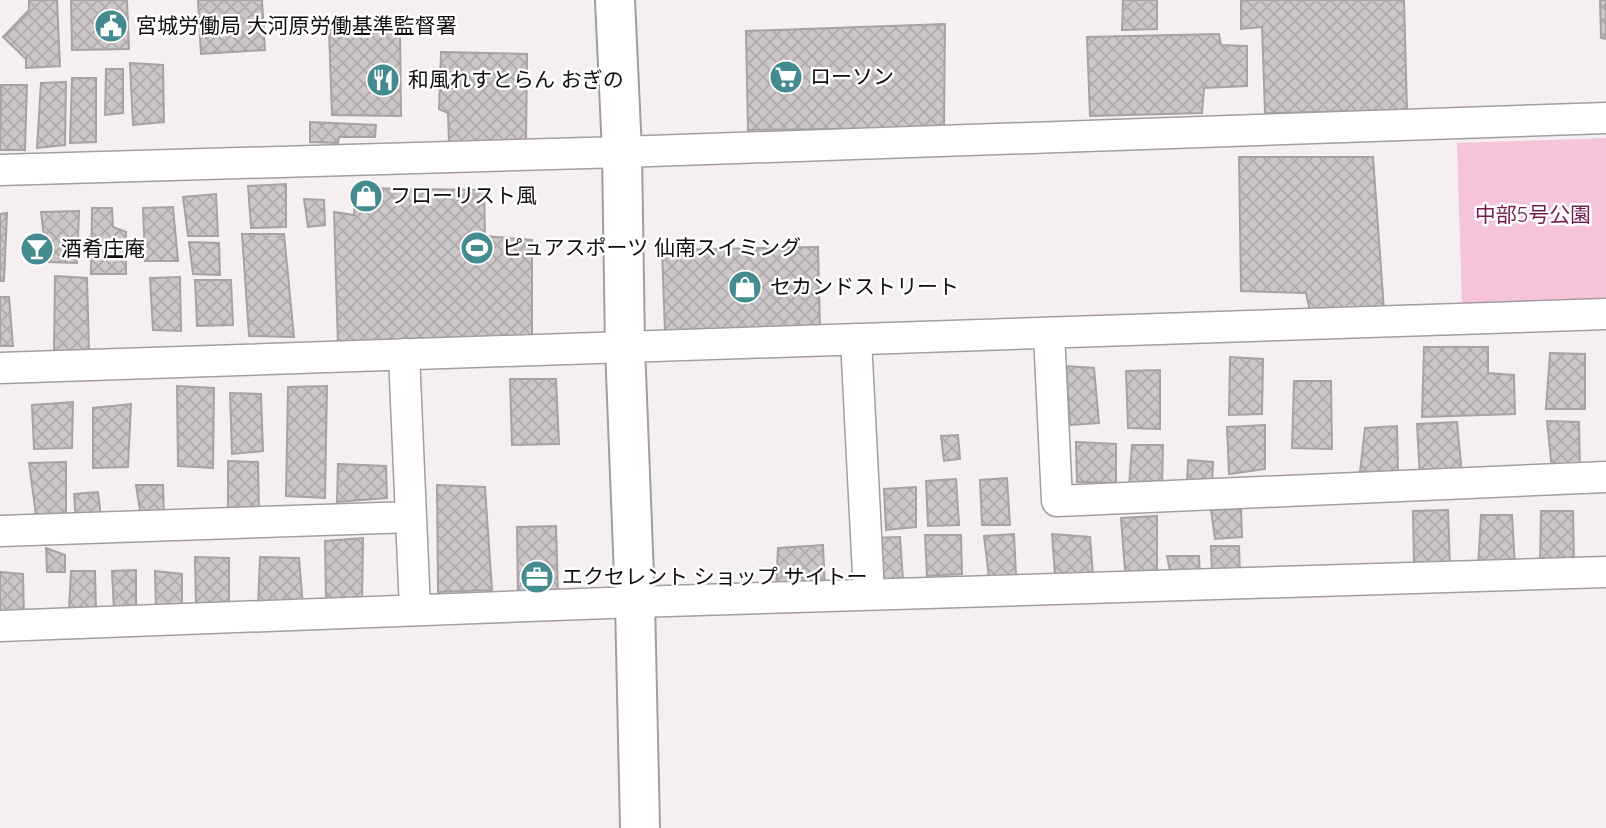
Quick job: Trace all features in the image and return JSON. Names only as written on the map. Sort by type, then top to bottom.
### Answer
[{"type":"street","points":[[615,0],[622,152],[625,347],[640,828]]},
{"type":"street","points":[[0,170],[622,152],[1606,118]]},
{"type":"street","points":[[0,368],[1606,314]]},
{"type":"street","points":[[1049,333],[1057,501],[1606,477]]},
{"type":"street","points":[[856,339],[869,594]]},
{"type":"street","points":[[404,354],[415,610]]},
{"type":"street","points":[[0,531],[411,517]]},
{"type":"street","points":[[0,626],[635,601],[1606,572]]},
{"type":"green space","name":"中部5号公園","points":[[1606,138],[1606,301],[1462,306],[1457,143]]},
{"type":"building","points":[[29,0],[57,0],[60,66],[26,68],[26,59],[3,37],[29,10]]},
{"type":"building","points":[[71,0],[127,0],[129,49],[72,50]]},
{"type":"building","points":[[198,0],[262,0],[265,50],[201,54]]},
{"type":"building","points":[[1123,0],[1157,0],[1157,29],[1122,30]]},
{"type":"building","points":[[1241,0],[1404,0],[1407,110],[1265,113],[1262,27],[1241,29]]},
{"type":"building","points":[[1600,0],[1606,0],[1606,39],[1601,38]]},
{"type":"building","points":[[945,24],[944,128],[748,130],[746,31]]},
{"type":"building","points":[[400,29],[401,116],[332,115],[329,30]]},
{"type":"building","points":[[1219,34],[1221,45],[1247,46],[1247,86],[1204,88],[1202,113],[1090,116],[1087,37]]},
{"type":"building","points":[[441,52],[527,54],[526,147],[449,143],[448,113],[439,109]]},
{"type":"building","points":[[130,63],[163,65],[164,122],[133,125]]},
{"type":"building","points":[[106,69],[123,69],[123,113],[105,115]]},
{"type":"building","points":[[72,78],[96,78],[96,142],[70,143]]},
{"type":"building","points":[[66,82],[65,145],[37,148],[41,83]]},
{"type":"building","points":[[1,85],[27,85],[25,150],[0,150]]},
{"type":"building","points":[[310,122],[376,125],[375,137],[339,137],[338,143],[310,142]]},
{"type":"building","points":[[1239,157],[1373,157],[1384,310],[1311,316],[1306,293],[1241,291]]},
{"type":"building","points":[[286,184],[286,227],[251,228],[248,186]]},
{"type":"building","points":[[356,188],[484,190],[485,236],[532,240],[532,341],[338,345],[334,212],[354,215]]},
{"type":"building","points":[[216,194],[218,236],[188,236],[183,197]]},
{"type":"building","points":[[304,199],[324,200],[325,225],[308,227]]},
{"type":"building","points":[[173,207],[178,261],[145,261],[143,208]]},
{"type":"building","points":[[92,208],[112,208],[113,227],[126,232],[126,274],[91,274]]},
{"type":"building","points":[[79,211],[77,263],[47,262],[41,212]]},
{"type":"building","points":[[7,213],[4,281],[0,281],[0,214]]},
{"type":"building","points":[[242,234],[284,234],[294,337],[249,336]]},
{"type":"building","points":[[189,242],[219,243],[220,275],[193,274]]},
{"type":"building","points":[[818,247],[820,328],[665,332],[662,250]]},
{"type":"building","points":[[55,276],[87,278],[89,350],[54,351]]},
{"type":"building","points":[[180,277],[181,331],[153,330],[150,278]]},
{"type":"building","points":[[195,280],[231,280],[233,325],[197,326]]},
{"type":"building","points":[[0,297],[9,297],[13,346],[0,346]]},
{"type":"building","points":[[1424,347],[1488,347],[1488,373],[1514,375],[1515,414],[1422,417]]},
{"type":"building","points":[[1550,353],[1585,354],[1585,409],[1546,409]]},
{"type":"building","points":[[1230,357],[1263,359],[1262,414],[1229,415]]},
{"type":"building","points":[[1066,366],[1094,368],[1099,423],[1070,425]]},
{"type":"building","points":[[1160,370],[1160,429],[1128,428],[1126,371]]},
{"type":"building","points":[[510,379],[556,379],[559,444],[512,445]]},
{"type":"building","points":[[1294,381],[1331,381],[1332,449],[1292,448]]},
{"type":"building","points":[[177,386],[214,388],[213,468],[178,466]]},
{"type":"building","points":[[327,386],[325,498],[286,496],[288,387]]},
{"type":"building","points":[[230,393],[261,394],[263,451],[232,454]]},
{"type":"building","points":[[73,402],[72,448],[34,449],[32,405]]},
{"type":"building","points":[[131,404],[128,467],[93,468],[93,408]]},
{"type":"building","points":[[1547,421],[1579,422],[1580,471],[1552,470]]},
{"type":"building","points":[[1457,422],[1462,475],[1420,477],[1417,424]]},
{"type":"building","points":[[1265,425],[1265,469],[1229,474],[1227,427]]},
{"type":"building","points":[[1397,426],[1398,472],[1360,472],[1365,428]]},
{"type":"building","points":[[958,435],[960,459],[944,461],[941,436]]},
{"type":"building","points":[[1076,442],[1116,444],[1116,483],[1077,482]]},
{"type":"building","points":[[1132,445],[1163,445],[1162,488],[1129,487]]},
{"type":"building","points":[[1188,460],[1213,462],[1212,487],[1187,484]]},
{"type":"building","points":[[228,461],[258,462],[259,513],[228,512]]},
{"type":"building","points":[[66,462],[66,515],[36,515],[29,463]]},
{"type":"building","points":[[338,464],[386,466],[387,498],[337,502]]},
{"type":"building","points":[[1007,478],[1010,525],[982,525],[980,480]]},
{"type":"building","points":[[956,479],[959,525],[928,526],[926,481]]},
{"type":"building","points":[[136,485],[163,485],[164,516],[141,517]]},
{"type":"building","points":[[437,485],[485,487],[492,590],[438,592]]},
{"type":"building","points":[[916,487],[916,527],[886,530],[884,489]]},
{"type":"building","points":[[98,492],[101,518],[76,521],[74,494]]},
{"type":"building","points":[[1241,509],[1242,537],[1215,539],[1211,510]]},
{"type":"building","points":[[1448,510],[1450,566],[1414,567],[1413,511]]},
{"type":"building","points":[[1541,511],[1573,511],[1574,564],[1540,564]]},
{"type":"building","points":[[1481,515],[1512,515],[1515,568],[1478,568]]},
{"type":"building","points":[[1157,516],[1157,573],[1125,571],[1121,518]]},
{"type":"building","points":[[556,526],[558,596],[518,595],[517,527]]},
{"type":"building","points":[[1014,534],[1016,576],[989,578],[984,536]]},
{"type":"building","points":[[1052,534],[1090,537],[1093,575],[1055,575]]},
{"type":"building","points":[[925,535],[961,535],[962,574],[927,576]]},
{"type":"building","points":[[900,537],[903,580],[877,583],[872,538]]},
{"type":"building","points":[[363,538],[362,602],[326,603],[325,541]]},
{"type":"building","points":[[823,545],[825,588],[776,589],[778,548]]},
{"type":"building","points":[[1211,546],[1239,546],[1240,574],[1212,575]]},
{"type":"building","points":[[46,548],[65,555],[65,572],[47,572]]},
{"type":"building","points":[[1167,556],[1199,556],[1200,578],[1172,580]]},
{"type":"building","points":[[195,557],[229,558],[229,607],[196,608]]},
{"type":"building","points":[[260,557],[299,558],[303,606],[258,607]]},
{"type":"building","points":[[136,570],[136,611],[114,612],[112,571]]},
{"type":"building","points":[[71,571],[95,571],[96,611],[69,609]]},
{"type":"building","points":[[155,571],[182,574],[182,610],[156,611]]},
{"type":"building","points":[[0,572],[23,574],[24,617],[0,617]]},
{"type":"place","name":"宮城労働局 大河原労働基準監督署","points":[[111,26]]},
{"type":"place","name":"ローソン","points":[[786,77]]},
{"type":"place","name":"和風れすとらん おぎの","points":[[383,80]]},
{"type":"place","name":"フローリスト風","points":[[366,196]]},
{"type":"place","name":"ピュアスポーツ 仙南スイミング","points":[[477,248]]},
{"type":"place","name":"酒肴庄庵","points":[[37,249]]},
{"type":"place","name":"セカンドストリート","points":[[745,287]]},
{"type":"place","name":"エクセレント ショップ サイトー","points":[[537,577]]}]
